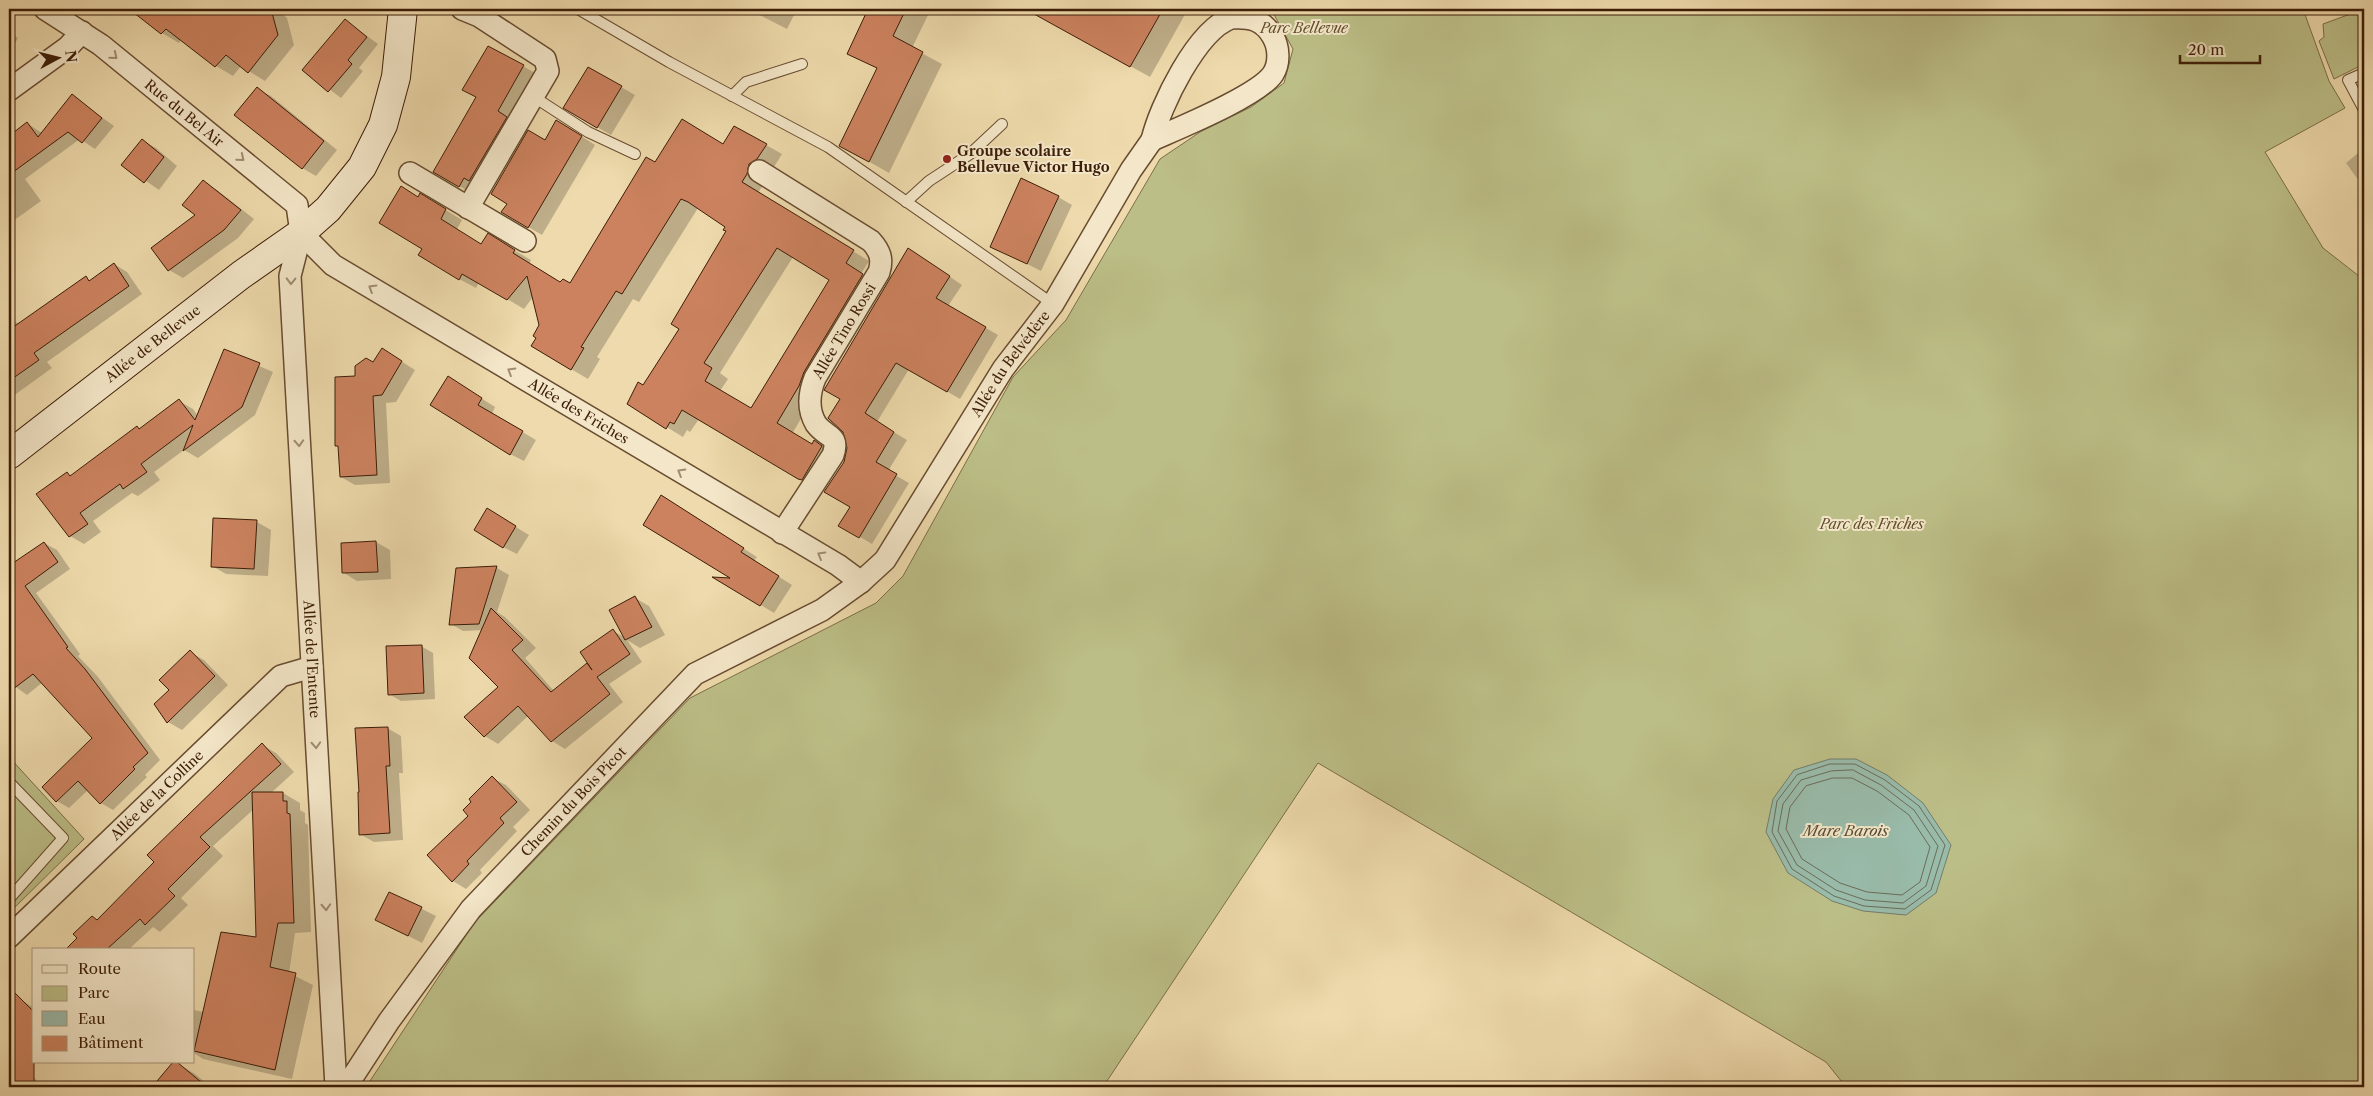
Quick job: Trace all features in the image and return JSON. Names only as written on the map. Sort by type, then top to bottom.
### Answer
[{"type":"street","name":"Rue du Bel Air","points":[[46,9],[82,32],[297,205],[301,233]]},
{"type":"street","name":"Allée de Bellevue","points":[[9,455],[241,275],[301,233],[334,202],[362,167],[375,144],[391,99],[396,77],[403,9]]},
{"type":"street","points":[[462,9],[479,16],[546,59],[548,71],[468,208]]},
{"type":"street","name":"Allée du Belvédère","points":[[861,582],[885,560],[1003,369],[1053,304],[1131,170],[1152,140],[1163,105],[1179,76],[1210,31],[1221,22],[1242,18],[1253,18],[1269,29],[1278,50],[1277,63],[1273,74],[1242,96],[1184,127],[1152,140]]},
{"type":"street","points":[[9,90],[68,47],[82,32]]},
{"type":"street","name":"Allée Tino Rossi","points":[[759,170],[870,241],[881,256],[882,264],[815,378],[810,392],[812,414],[817,425],[834,440],[836,446],[834,456],[782,533]]},
{"type":"street","points":[[410,173],[525,241]]},
{"type":"street","name":"Allée des Friches","points":[[301,233],[333,265],[838,565],[861,582]]},
{"type":"street","name":"Allée de l'Entente","points":[[301,233],[290,276],[336,1087]]},
{"type":"street","name":"Chemin du Bois Picot","points":[[346,1087],[389,1021],[471,909],[695,674],[822,610],[861,582]]},
{"type":"street","name":"Allée de la Colline","points":[[9,937],[281,676],[312,667]]},
{"type":"lane","points":[[578,9],[615,32],[828,147],[1053,304]]},
{"type":"lane","points":[[732,96],[746,82],[802,64]]},
{"type":"lane","points":[[2364,73],[2348,80],[2364,110]]},
{"type":"lane","points":[[534,97],[588,132],[635,154]]},
{"type":"lane","points":[[906,202],[929,181],[970,154],[1002,124]]},
{"type":"lane","points":[[9,782],[63,838],[9,899]]},
{"type":"green space","name":"Parc des Friches","points":[[1267,9],[2303,9],[2329,81],[2345,108],[2265,152],[2323,248],[2364,280],[2364,1087],[1846,1087],[1826,1062],[1318,763],[1103,1087],[366,1087],[474,923],[690,698],[876,603],[903,576],[1013,377],[1066,320],[1160,159],[1200,132],[1251,107],[1284,83],[1293,49],[1272,11]]},
{"type":"green space","points":[[2364,9],[2364,64],[2334,79],[2319,41],[2324,37],[2323,24]]},
{"type":"green space","points":[[9,757],[84,839],[9,913]]},
{"type":"water","name":"Mare Barois","points":[[1830,759],[1856,759],[1887,775],[1923,803],[1951,845],[1936,893],[1906,915],[1863,911],[1832,901],[1788,873],[1766,832],[1773,799],[1794,770]]},
{"type":"building","points":[[129,9],[271,9],[278,35],[248,73],[226,55],[215,67],[166,29],[161,34]]},
{"type":"building","points":[[868,9],[906,9],[893,36],[923,52],[869,162],[839,146],[877,68],[847,54]]},
{"type":"building","points":[[1025,9],[1163,9],[1130,67]]},
{"type":"building","points":[[345,19],[367,37],[348,60],[352,64],[328,92],[302,70]]},
{"type":"building","points":[[488,46],[524,65],[498,111],[507,117],[469,181],[464,178],[459,187],[433,172],[476,97],[462,90]]},
{"type":"building","points":[[588,67],[622,86],[597,128],[563,108]]},
{"type":"building","points":[[257,87],[324,141],[302,169],[234,115]]},
{"type":"building","points":[[72,94],[102,118],[82,143],[68,132],[9,175],[9,136],[27,122],[38,137]]},
{"type":"building","points":[[682,119],[723,144],[734,126],[767,144],[757,159],[749,164],[747,174],[742,182],[854,250],[846,263],[863,274],[804,372],[799,386],[777,423],[812,444],[814,440],[822,446],[802,480],[682,410],[674,424],[670,422],[666,429],[627,404],[638,382],[643,385],[679,329],[671,324],[726,231],[723,230],[725,227],[688,202],[681,199],[622,294],[616,291],[581,347],[584,348],[571,370],[531,346],[536,338],[533,336],[539,325],[527,276],[507,300],[462,274],[459,280],[418,255],[422,249],[379,223],[401,186],[418,197],[420,193],[446,209],[441,219],[481,244],[488,233],[515,250],[513,253],[560,282],[563,279],[570,283],[646,157],[655,162]],"holes":[[[777,248],[829,280],[751,408],[705,381],[712,368],[704,363]]]},
{"type":"building","points":[[556,120],[582,136],[528,228],[501,212],[507,204],[491,194],[528,130],[545,140]]},
{"type":"building","points":[[142,139],[164,157],[144,183],[121,165]]},
{"type":"building","points":[[1021,178],[1059,196],[1027,264],[990,247]]},
{"type":"building","points":[[203,180],[241,210],[224,230],[168,271],[151,248],[195,215],[182,205]]},
{"type":"building","points":[[908,248],[950,276],[936,298],[986,327],[947,392],[896,363],[865,413],[894,432],[876,462],[897,474],[859,538],[838,526],[850,507],[824,492],[844,462],[847,448],[843,432],[828,418],[840,399],[824,390]]},
{"type":"building","points":[[114,263],[129,286],[34,353],[39,360],[9,381],[9,330],[86,276],[89,281]]},
{"type":"building","points":[[382,348],[402,361],[382,395],[373,396],[377,475],[340,477],[338,446],[335,446],[335,377],[355,376],[355,366],[366,358],[373,362]]},
{"type":"building","points":[[224,349],[260,363],[242,407],[183,451],[193,425],[141,464],[147,472],[123,489],[120,484],[80,513],[88,524],[69,537],[36,494],[67,472],[70,476],[137,426],[139,429],[179,399],[195,420]]},
{"type":"building","points":[[448,376],[482,398],[478,405],[523,431],[510,455],[430,405]]},
{"type":"building","points":[[661,495],[744,548],[741,552],[779,576],[760,606],[712,577],[730,578],[643,525]]},
{"type":"building","points":[[487,508],[516,526],[503,548],[474,530]]},
{"type":"building","points":[[213,518],[257,520],[254,569],[211,567]]},
{"type":"building","points":[[376,541],[378,572],[342,573],[341,543]]},
{"type":"building","points":[[44,542],[58,562],[25,586],[68,647],[66,648],[85,669],[148,753],[100,804],[78,781],[56,802],[42,787],[92,738],[33,674],[9,692],[9,563],[10,565]]},
{"type":"building","points":[[497,566],[479,624],[449,625],[456,568]]},
{"type":"building","points":[[635,596],[652,627],[625,640],[609,610]]},
{"type":"building","points":[[491,608],[523,640],[512,650],[551,692],[587,663],[592,670],[580,652],[613,629],[630,654],[597,677],[610,694],[551,742],[518,706],[484,737],[464,717],[498,687],[469,658]]},
{"type":"building","points":[[422,645],[424,693],[388,695],[386,646]]},
{"type":"building","points":[[190,650],[215,676],[167,723],[154,704],[169,690],[159,680]]},
{"type":"building","points":[[388,727],[390,766],[386,766],[390,833],[359,835],[359,792],[355,728]]},
{"type":"building","points":[[262,743],[281,764],[200,837],[210,847],[168,889],[175,896],[145,925],[140,919],[108,948],[67,948],[77,938],[73,934],[92,916],[97,920],[154,862],[147,855]]},
{"type":"building","points":[[492,776],[517,802],[500,818],[504,823],[467,861],[469,864],[452,882],[427,855],[468,816],[463,810],[471,802],[469,799]]},
{"type":"building","points":[[252,792],[283,792],[283,801],[287,801],[287,813],[290,814],[294,923],[278,923],[270,967],[296,973],[275,1070],[195,1051],[221,932],[256,937]]},
{"type":"building","points":[[389,892],[422,907],[408,936],[375,920]]},
{"type":"building","points":[[9,987],[32,1010],[34,1087],[9,1087]]},
{"type":"building","points":[[171,1064],[179,1064],[207,1087],[152,1087]]},
{"type":"place","name":"Groupe scolaire Bellevue Victor Hugo","points":[[947,159]]},
{"type":"park label","name":"Parc Bellevue","points":[[1304,28]]}]
